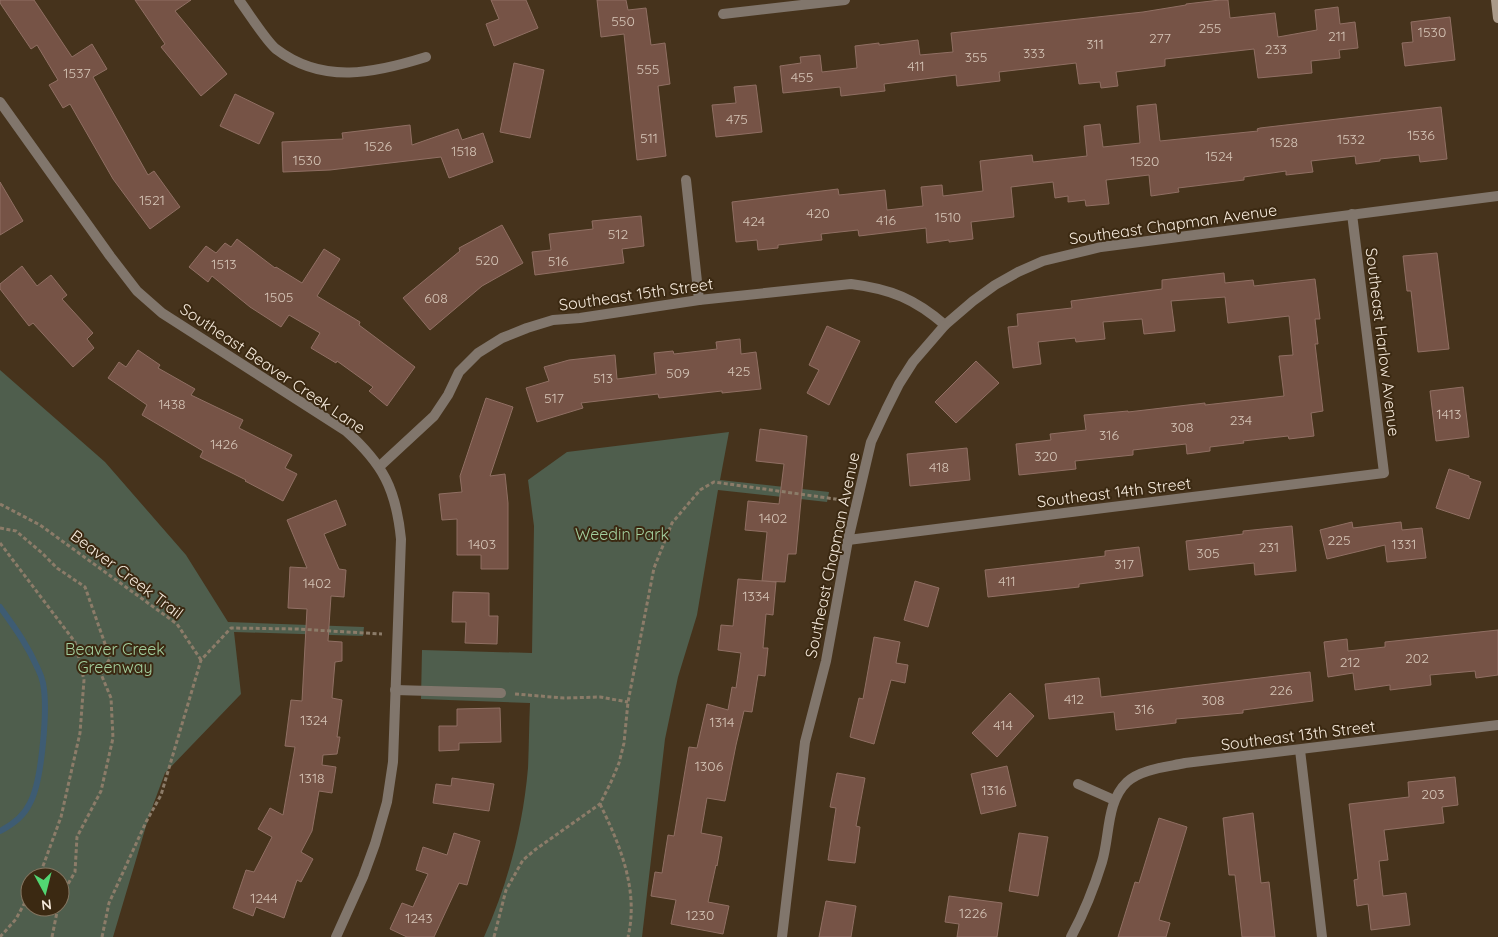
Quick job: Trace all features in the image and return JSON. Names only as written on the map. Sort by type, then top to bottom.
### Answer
[{"type":"main road","points":[[1496,0],[1498,18]]},
{"type":"street","points":[[239,0],[275,48],[302,65],[320,70],[350,73],[388,69],[426,57]]},
{"type":"street","points":[[722,14],[844,0]]},
{"type":"street","name":"Southeast Beaver Creek Lane","points":[[0,102],[110,256],[137,290],[162,312],[346,431],[364,447],[380,466],[392,492],[399,515],[401,539],[393,762],[387,802],[375,844],[363,877],[336,937]]},
{"type":"street","points":[[686,180],[699,300]]},
{"type":"street","name":"Southeast Chapman Avenue","points":[[782,937],[805,742],[826,661],[848,540],[872,442],[899,384],[913,362],[946,325],[972,301],[1018,272],[1043,261],[1101,246],[1498,196]]},
{"type":"street","name":"Southeast Harlow Avenue","points":[[1352,214],[1384,473]]},
{"type":"street","name":"Southeast 15th Street","points":[[380,466],[434,416],[459,372],[478,353],[502,338],[553,320],[699,300],[851,284],[876,287],[904,297],[926,309],[946,325]]},
{"type":"street","name":"Southeast 14th Street","points":[[848,540],[1384,473]]},
{"type":"street","points":[[395,690],[501,693]]},
{"type":"street","name":"Southeast 13th Street","points":[[1114,800],[1127,782],[1150,770],[1185,763],[1498,725]]},
{"type":"street","points":[[1300,750],[1322,937]]},
{"type":"street","points":[[1071,937],[1094,889],[1103,860],[1114,800],[1078,784]]},
{"type":"path","points":[[494,937],[506,890],[523,860],[536,848],[600,804],[619,763],[624,743],[628,702],[654,568],[672,523],[700,490],[709,484],[720,482],[828,497],[857,503]]},
{"type":"path","name":"Beaver Creek Trail","points":[[0,504],[40,525],[177,624],[201,660]]},
{"type":"path","points":[[0,528],[16,531],[57,568],[85,588],[110,658],[101,674],[111,698],[113,738],[101,791],[77,837],[75,872],[70,881]]},
{"type":"path","points":[[0,543],[75,642],[84,680],[80,733],[61,817],[43,867]]},
{"type":"path","points":[[102,937],[109,903],[146,822],[161,795],[201,660],[231,628],[370,632],[397,636]]},
{"type":"path","points":[[501,693],[564,698],[600,697],[628,702]]},
{"type":"path","points":[[600,804],[616,838],[630,888],[632,915],[628,937]]},
{"type":"path","points":[[0,937],[20,912]]},
{"type":"path","points":[[52,937],[56,917]]},
{"type":"green space","name":"Beaver Creek Greenway","points":[[0,370],[105,462],[186,555],[228,622],[364,627],[363,636],[234,632],[241,694],[165,773],[149,816],[113,937],[0,937]]},
{"type":"green space","name":"Weedin Park","points":[[729,432],[720,480],[829,492],[827,502],[718,490],[697,615],[678,677],[665,739],[642,937],[484,937],[507,876],[518,833],[526,790],[530,703],[421,699],[422,650],[532,653],[534,526],[528,480],[567,452]]},
{"type":"building","points":[[0,0],[34,0],[72,57],[92,44],[107,69],[93,77],[148,175],[154,171],[180,207],[150,229],[113,179],[70,104],[63,108],[49,85],[58,80],[37,45],[31,49],[0,3]]},
{"type":"building","points":[[135,0],[191,0],[175,11],[227,74],[201,96],[161,47],[165,44]]},
{"type":"building","points":[[491,0],[526,0],[538,28],[494,46],[486,24],[499,19]]},
{"type":"building","points":[[597,0],[626,0],[628,10],[646,8],[651,45],[665,43],[670,84],[658,86],[666,156],[637,160],[624,34],[601,37]]},
{"type":"building","points":[[1228,0],[1230,18],[1275,13],[1278,37],[1317,30],[1315,10],[1338,7],[1340,24],[1355,22],[1358,48],[1339,50],[1340,58],[1311,61],[1312,73],[1258,78],[1254,49],[1165,59],[1165,66],[1116,72],[1118,86],[1101,88],[1100,82],[1079,84],[1076,63],[999,72],[1000,81],[957,86],[956,75],[884,84],[885,91],[841,96],[840,87],[783,93],[780,66],[801,63],[800,57],[820,55],[822,72],[857,68],[855,46],[918,40],[920,55],[953,52],[951,33],[1143,12]]},
{"type":"building","points":[[1450,17],[1455,60],[1405,66],[1402,43],[1413,42],[1411,22]]},
{"type":"building","points":[[514,63],[544,70],[530,138],[500,132]]},
{"type":"building","points":[[756,85],[762,132],[716,137],[712,105],[736,103],[734,87]]},
{"type":"building","points":[[235,94],[274,113],[259,144],[220,126]]},
{"type":"building","points":[[1156,104],[1160,141],[1258,131],[1257,129],[1260,128],[1441,107],[1447,159],[1420,162],[1419,155],[1380,159],[1380,161],[1356,164],[1355,156],[1311,161],[1313,172],[1286,175],[1286,171],[1244,177],[1244,180],[1178,188],[1179,192],[1151,196],[1149,175],[1106,180],[1109,204],[1086,206],[1085,200],[1068,202],[1068,196],[1055,198],[1053,182],[1011,187],[1014,217],[971,222],[973,239],[949,242],[949,240],[927,243],[926,228],[859,236],[858,230],[821,234],[822,240],[778,245],[778,248],[758,250],[757,240],[736,242],[732,202],[838,189],[839,195],[885,190],[887,210],[923,206],[921,187],[942,185],[943,196],[983,191],[980,161],[1032,155],[1033,162],[1087,156],[1084,126],[1100,124],[1103,147],[1140,143],[1137,106]]},
{"type":"building","points":[[410,125],[412,145],[458,129],[462,140],[483,133],[493,162],[449,178],[441,157],[330,170],[283,172],[282,142],[343,139],[342,133]]},
{"type":"building","points":[[0,182],[23,221],[0,235]]},
{"type":"building","points":[[641,216],[644,246],[622,249],[624,263],[535,275],[532,252],[551,250],[549,234],[593,229],[592,221]]},
{"type":"building","points":[[502,225],[523,263],[482,286],[430,330],[403,298],[460,251],[459,248]]},
{"type":"building","points":[[237,239],[275,268],[302,283],[324,249],[340,259],[317,296],[360,322],[359,325],[415,367],[387,406],[369,391],[373,387],[337,361],[336,363],[311,348],[320,333],[289,315],[281,327],[250,307],[212,276],[208,282],[189,267],[206,246],[216,253],[225,243],[231,247]]},
{"type":"building","points":[[1437,253],[1449,349],[1418,352],[1411,291],[1407,291],[1403,256]]},
{"type":"building","points":[[22,266],[37,286],[51,275],[67,295],[62,299],[93,333],[87,339],[94,348],[73,367],[33,323],[29,326],[0,289],[0,284]]},
{"type":"building","points":[[1224,273],[1225,283],[1253,280],[1254,286],[1315,279],[1320,319],[1315,319],[1318,344],[1315,344],[1323,411],[1311,413],[1314,436],[1289,439],[1288,436],[1243,441],[1244,443],[1210,447],[1210,451],[1187,454],[1186,444],[1133,450],[1133,455],[1075,461],[1076,469],[1019,475],[1016,444],[1051,440],[1050,434],[1086,430],[1084,415],[1284,396],[1279,356],[1293,355],[1289,316],[1228,323],[1225,297],[1171,301],[1175,331],[1144,334],[1142,319],[1103,322],[1105,339],[1076,342],[1075,338],[1038,342],[1041,364],[1013,368],[1008,327],[1018,326],[1017,314],[1072,308],[1071,301],[1162,289],[1162,280]]},
{"type":"building","points":[[827,326],[860,341],[829,405],[807,393],[819,370],[809,365]]},
{"type":"building","points":[[740,339],[741,354],[756,352],[761,389],[659,398],[658,394],[581,403],[583,408],[537,422],[526,388],[549,381],[544,367],[569,360],[615,355],[617,379],[656,374],[654,353],[673,351],[674,354],[717,349],[716,342]]},
{"type":"building","points":[[138,350],[160,365],[158,368],[195,389],[191,395],[243,420],[239,428],[292,455],[285,468],[297,474],[283,501],[200,457],[203,451],[142,415],[147,405],[108,378],[119,362],[126,367]]},
{"type":"building","points":[[976,361],[999,383],[956,423],[935,402]]},
{"type":"building","points":[[1463,387],[1469,437],[1436,441],[1430,391]]},
{"type":"building","points":[[486,398],[513,407],[490,476],[505,474],[508,503],[508,569],[481,569],[481,555],[457,555],[457,519],[442,520],[439,494],[462,492],[460,476]]},
{"type":"building","points":[[760,429],[807,436],[796,554],[788,554],[785,582],[762,581],[767,532],[745,530],[748,501],[779,504],[784,464],[756,461]]},
{"type":"building","points":[[967,448],[970,480],[910,486],[907,454]]},
{"type":"building","points":[[1449,469],[1481,482],[1469,519],[1436,508]]},
{"type":"building","points":[[336,500],[346,525],[324,534],[339,569],[346,570],[344,597],[331,596],[328,641],[342,642],[342,661],[335,662],[332,698],[342,700],[337,737],[340,737],[337,754],[323,755],[322,765],[336,767],[332,793],[319,791],[312,831],[301,852],[313,859],[301,882],[297,880],[284,918],[256,907],[253,916],[233,908],[246,870],[254,872],[272,837],[258,829],[270,808],[283,815],[295,747],[285,746],[291,700],[302,701],[307,609],[288,608],[290,567],[307,568],[287,520]]},
{"type":"building","points":[[1352,522],[1353,528],[1401,522],[1402,530],[1422,528],[1426,558],[1387,562],[1385,545],[1327,559],[1320,530]]},
{"type":"building","points":[[1292,526],[1296,571],[1255,575],[1254,563],[1189,570],[1186,541],[1243,534],[1243,531]]},
{"type":"building","points":[[1139,547],[1143,576],[1079,584],[1079,587],[988,597],[985,570],[1105,556],[1105,551]]},
{"type":"building","points":[[738,579],[776,582],[773,615],[766,614],[763,648],[768,648],[765,676],[758,675],[752,712],[744,711],[725,801],[707,798],[701,833],[722,837],[708,902],[729,906],[723,934],[671,924],[676,900],[651,896],[655,872],[662,873],[668,835],[674,836],[689,747],[697,748],[707,704],[728,710],[732,687],[736,688],[741,653],[718,650],[721,625],[733,626]]},
{"type":"building","points":[[915,581],[939,588],[928,627],[904,620]]},
{"type":"building","points":[[453,592],[489,593],[489,616],[498,616],[497,644],[465,643],[466,622],[452,622]]},
{"type":"building","points":[[1498,630],[1498,675],[1476,678],[1475,671],[1430,675],[1431,685],[1390,690],[1390,685],[1355,690],[1353,673],[1328,677],[1324,642],[1347,639],[1348,651],[1385,647],[1385,642]]},
{"type":"building","points":[[874,637],[900,642],[896,663],[908,665],[905,683],[891,680],[874,744],[850,737],[859,698],[863,699]]},
{"type":"building","points":[[1310,672],[1313,701],[1243,710],[1243,713],[1176,719],[1176,723],[1116,730],[1114,712],[1049,719],[1045,684],[1099,678],[1101,697]]},
{"type":"building","points":[[1010,693],[1034,716],[997,757],[972,733]]},
{"type":"building","points":[[500,708],[501,742],[459,743],[459,750],[439,751],[439,726],[457,726],[457,709]]},
{"type":"building","points":[[1007,766],[1016,806],[981,814],[971,774]]},
{"type":"building","points":[[837,773],[865,778],[856,826],[860,827],[855,863],[828,860],[836,808],[830,807]]},
{"type":"building","points":[[1455,777],[1458,805],[1442,807],[1444,823],[1384,830],[1388,860],[1379,861],[1383,896],[1406,893],[1410,925],[1371,930],[1368,904],[1357,906],[1354,880],[1358,879],[1349,804],[1409,797],[1408,782]]},
{"type":"building","points":[[452,778],[494,784],[489,811],[433,803],[436,784],[451,786]]},
{"type":"building","points":[[1253,813],[1261,883],[1269,882],[1275,937],[1242,937],[1235,875],[1229,875],[1223,818]]},
{"type":"building","points":[[1159,818],[1187,827],[1159,920],[1170,923],[1166,937],[1118,937],[1135,882],[1139,883]]},
{"type":"building","points":[[454,833],[480,841],[467,885],[459,883],[434,937],[407,937],[390,929],[402,903],[413,907],[428,874],[416,870],[423,847],[447,855]]},
{"type":"building","points":[[1019,833],[1048,837],[1038,896],[1009,891]]},
{"type":"building","points":[[949,896],[1002,903],[997,937],[957,937],[959,924],[945,922]]},
{"type":"building","points":[[826,901],[856,906],[851,937],[819,937]]},
{"type":"waterway","points":[[0,607],[16,629],[34,660],[43,683],[45,709],[41,762],[34,793],[21,816],[0,831]]}]
